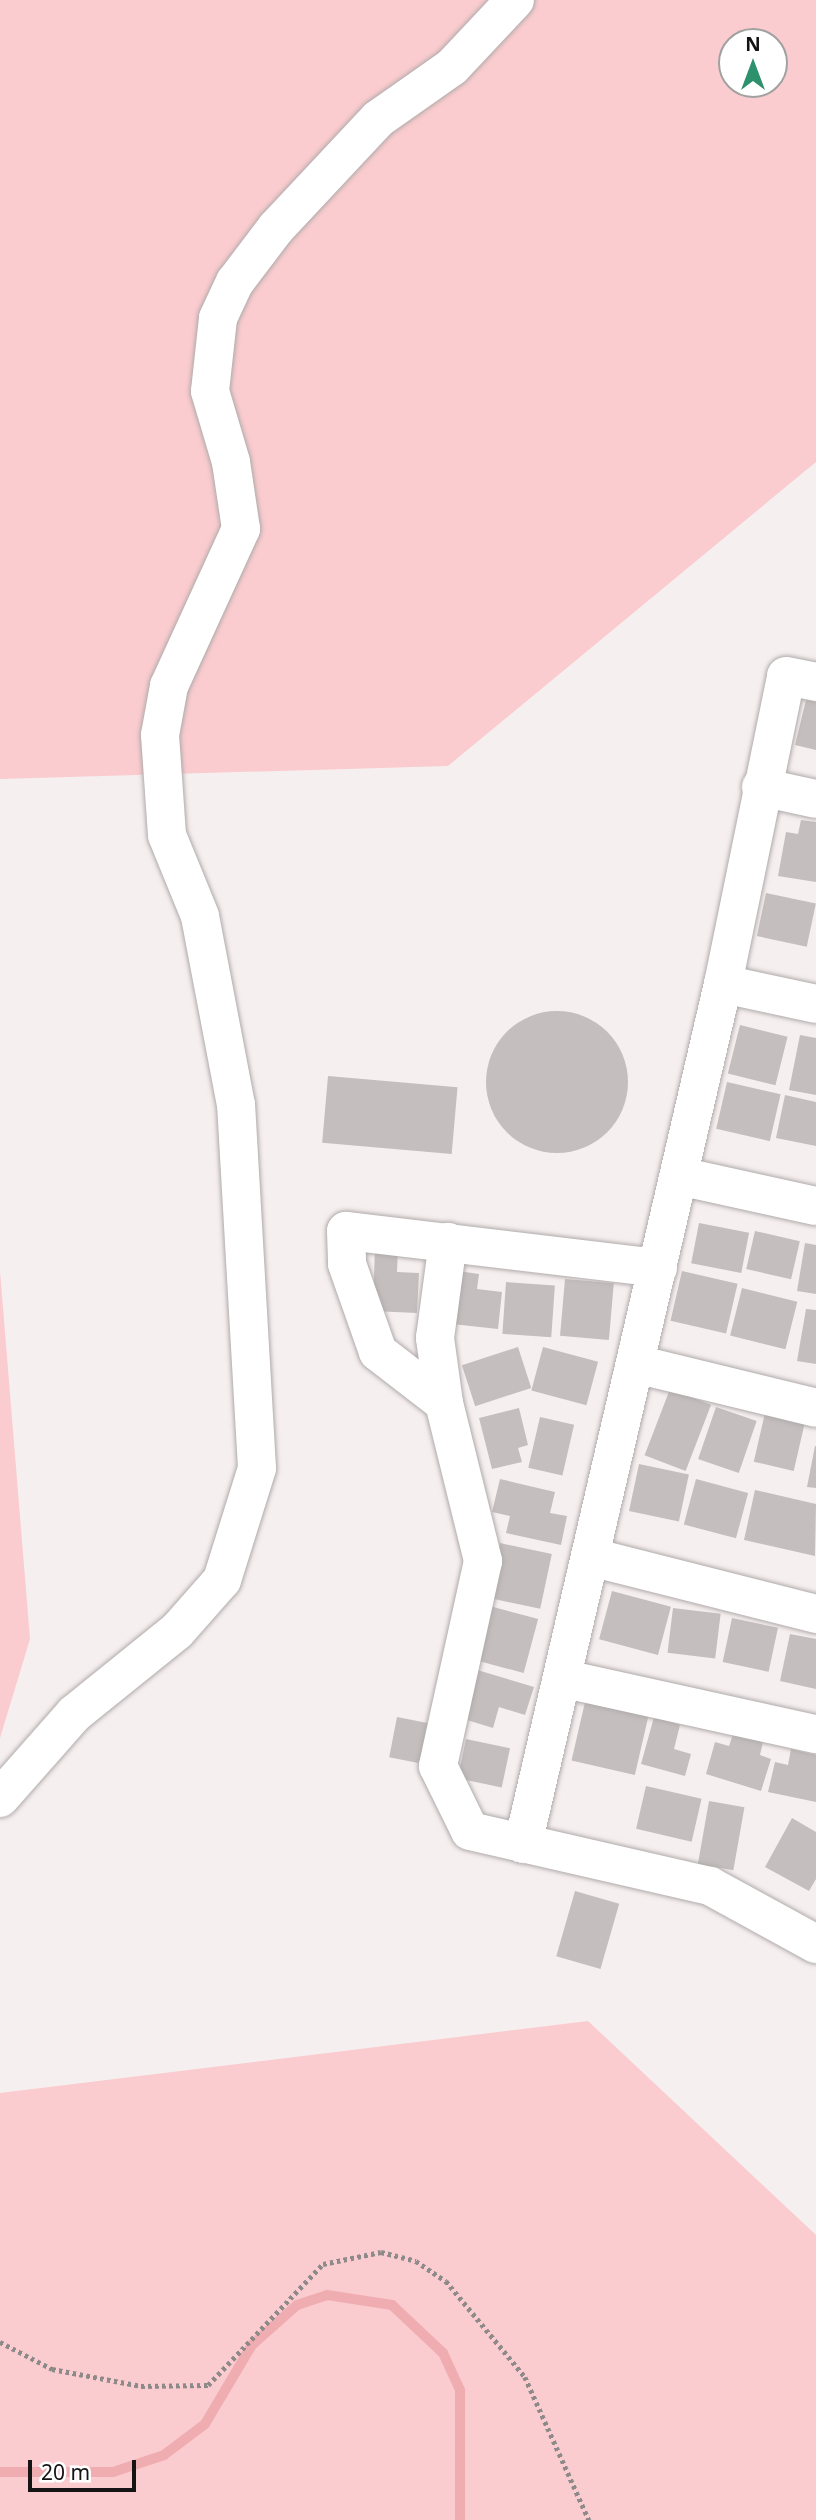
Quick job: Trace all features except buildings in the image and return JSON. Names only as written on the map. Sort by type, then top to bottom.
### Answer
[{"type":"street","points":[[0,1798],[74,1714],[177,1630],[222,1580],[257,1468],[236,1105],[200,916],[167,835],[160,735],[169,686],[241,529],[232,462],[210,391],[218,318],[235,282],[276,228],[377,119],[452,67],[515,0]]},
{"type":"street","points":[[523,1844],[565,1679],[723,984],[761,787],[786,676],[816,682]]},
{"type":"street","points":[[761,787],[816,799]]},
{"type":"street","points":[[723,984],[816,1004]]},
{"type":"street","points":[[679,1177],[816,1206]]},
{"type":"street","points":[[444,1403],[378,1352],[347,1264],[346,1231],[658,1268]]},
{"type":"street","points":[[448,1242],[435,1338],[444,1403],[483,1561],[438,1766],[470,1831],[710,1886],[816,1944]]},
{"type":"street","points":[[636,1364],[816,1408]]},
{"type":"street","points":[[591,1557],[816,1614]]},
{"type":"street","points":[[565,1679],[816,1734]]},
{"type":"path","points":[[0,2342],[52,2369],[141,2386],[208,2385],[323,2264],[380,2252],[416,2261],[446,2281],[525,2377],[589,2520]]},
{"type":"shaded area","points":[[0,0],[816,0],[816,462],[448,766],[0,779]]},
{"type":"shaded area","points":[[0,1271],[30,1639],[0,1738]]},
{"type":"shaded area","points":[[588,2021],[816,2235],[816,2520],[0,2520],[0,2093]]},
{"type":"waterway","points":[[0,2472],[113,2472],[164,2455],[205,2424],[252,2345],[297,2305],[327,2295],[392,2305],[443,2353],[460,2390],[460,2520]]}]
